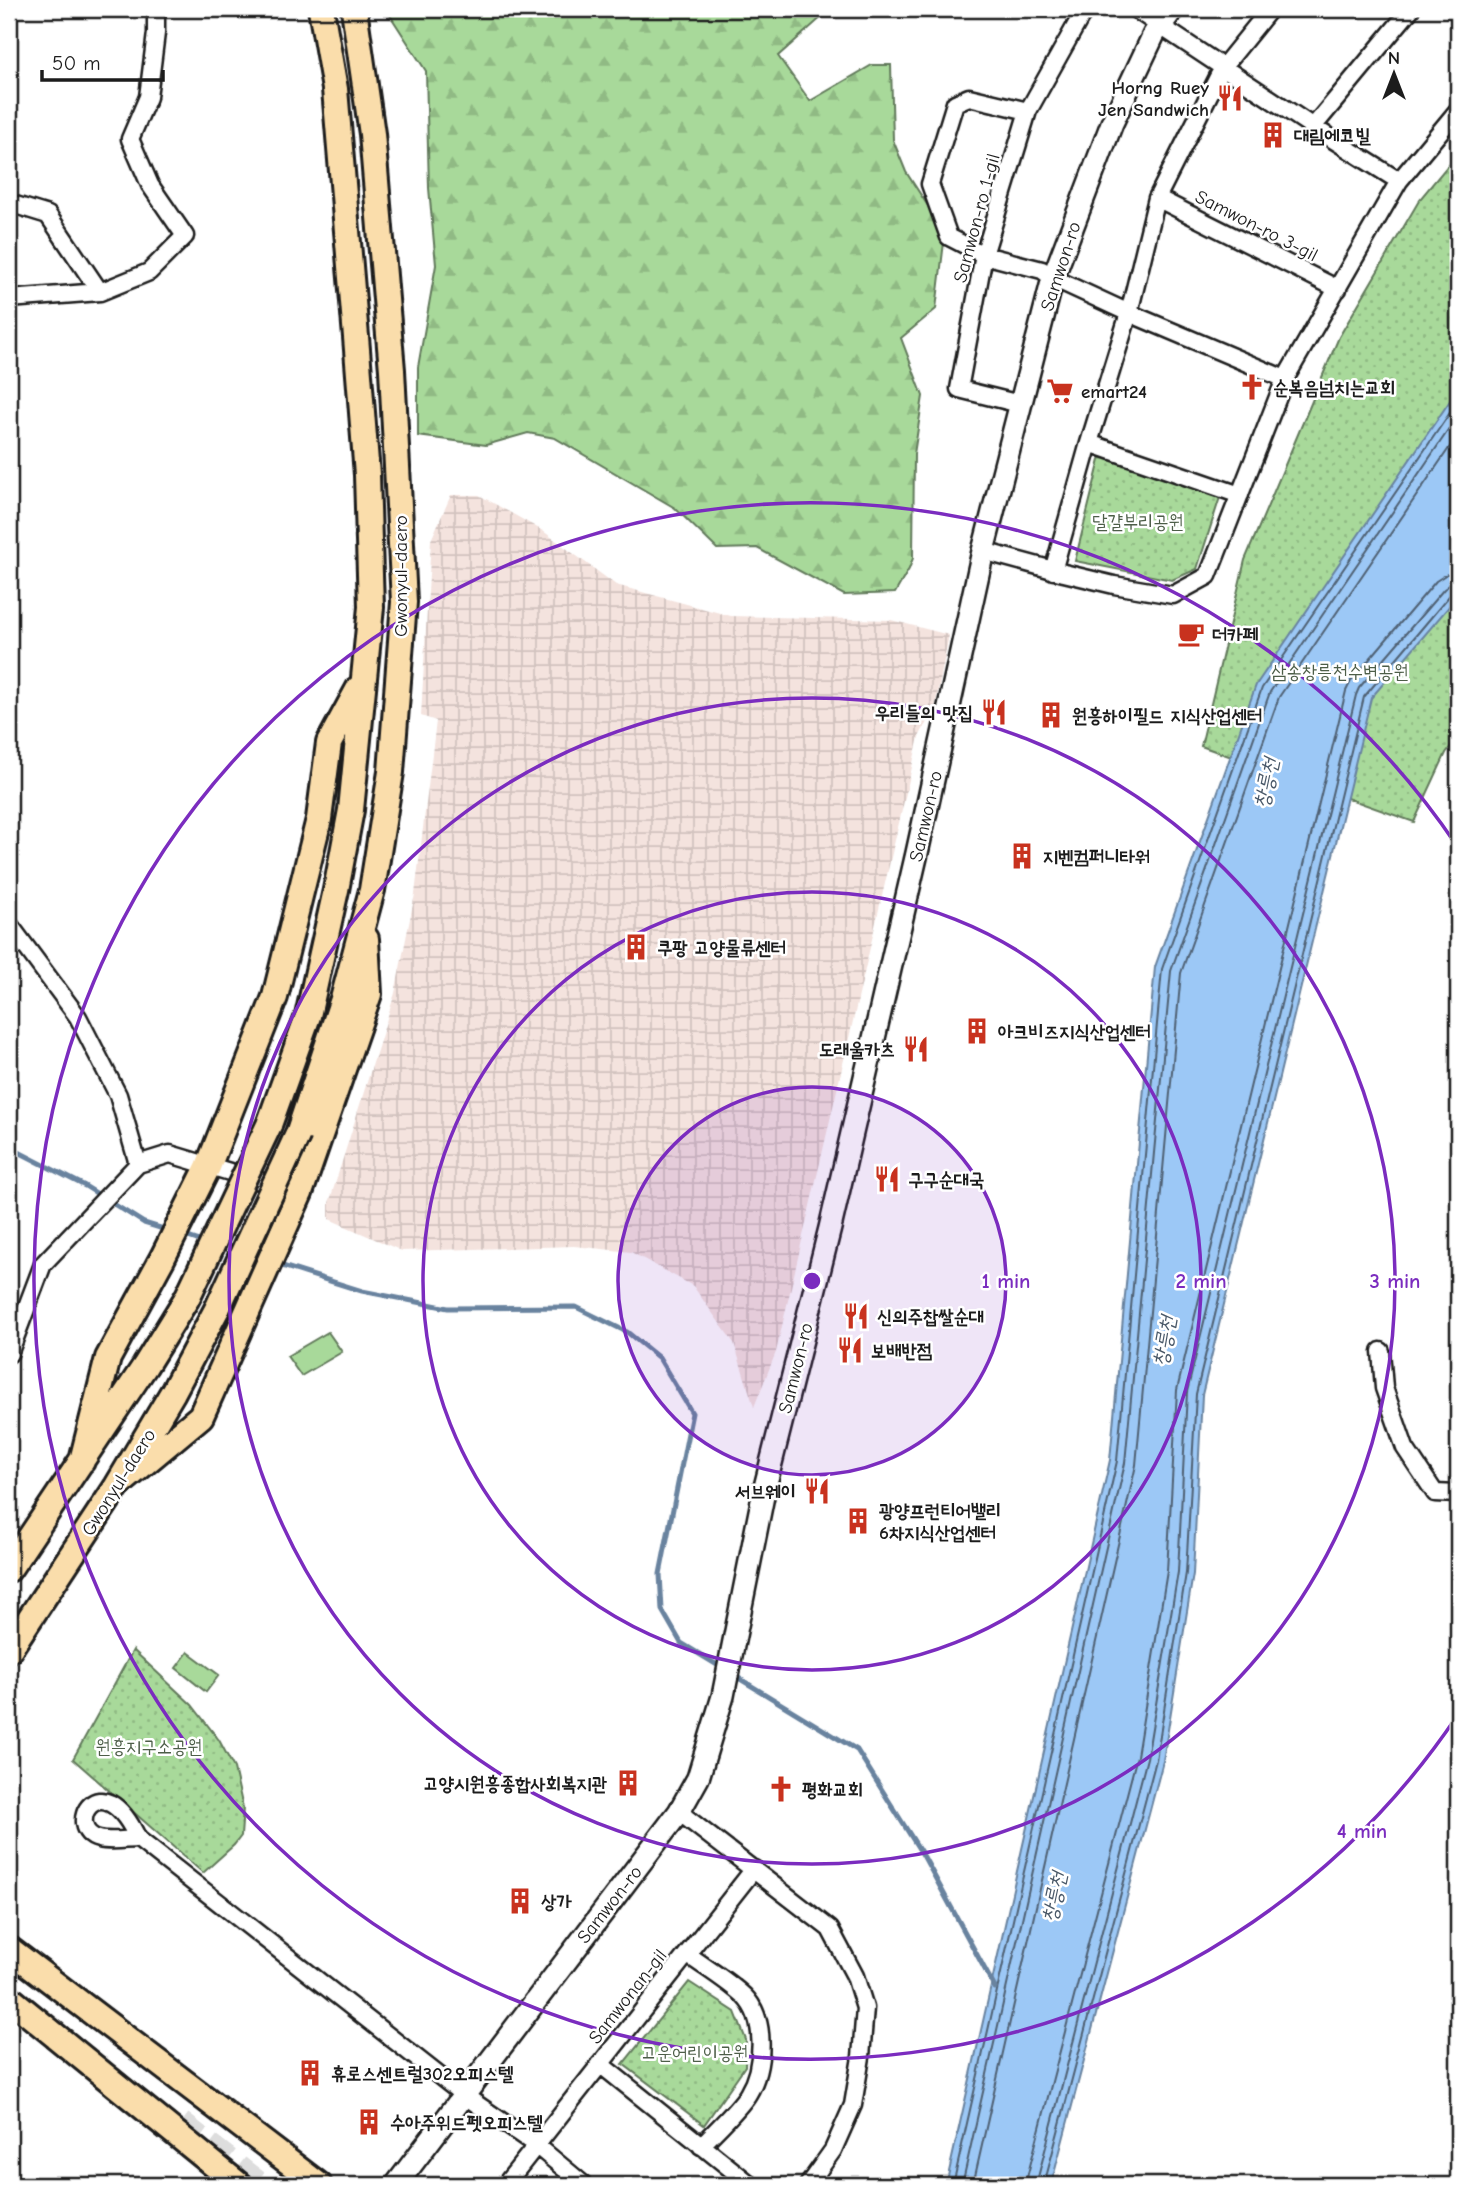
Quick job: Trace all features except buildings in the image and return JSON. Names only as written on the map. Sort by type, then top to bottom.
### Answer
[{"type":"main road","name":"Gwonyul-daero","points":[[9,1569],[145,1366],[187,1298],[269,1125],[308,1016],[336,890],[351,810],[371,607],[367,475],[335,89],[321,9]]},
{"type":"main road","name":"Gwonyul-daero","points":[[9,1650],[117,1486],[173,1392],[218,1307],[298,1134],[343,999],[372,890],[391,772],[404,602],[392,370],[374,148],[354,9]]},
{"type":"main road","name":"Samwon-ro","points":[[396,2185],[679,1812],[698,1778],[723,1696],[764,1491],[830,1228],[918,853],[983,551],[1053,278],[1112,123],[1167,17]]},
{"type":"main road","points":[[82,1461],[108,1357],[208,1167],[275,997],[319,819],[329,743],[364,678]]},
{"type":"main road","points":[[117,1486],[201,1416],[300,1193],[369,994],[365,915]]},
{"type":"main road","points":[[9,1948],[319,2185]]},
{"type":"main road","points":[[9,1998],[239,2185]]},
{"type":"street","points":[[9,299],[100,292],[149,272],[185,236],[150,185],[130,139],[148,97],[156,33],[156,9]]},
{"type":"street","name":"Samwon-ro 1-gil","points":[[1020,404],[959,389],[984,255],[1028,111],[1084,9]]},
{"type":"street","points":[[1135,9],[1167,17],[1223,66],[1399,181]]},
{"type":"street","points":[[1054,570],[1129,313],[1157,198],[1223,66],[1270,9]]},
{"type":"street","points":[[1313,127],[1410,9]]},
{"type":"street","points":[[1028,111],[969,97],[955,103],[930,184],[949,237],[984,255],[1042,271],[1129,313],[1285,380]]},
{"type":"street","points":[[983,551],[1114,585],[1173,595],[1208,576],[1285,380],[1399,181],[1458,110]]},
{"type":"street","name":"Samwon-ro 3-gil","points":[[1157,198],[1338,289]]},
{"type":"street","points":[[9,203],[48,215],[100,292]]},
{"type":"street","points":[[1089,443],[1240,495]]},
{"type":"street","points":[[9,924],[78,1017],[118,1095],[138,1164]]},
{"type":"street","points":[[9,1354],[43,1265],[138,1164],[170,1154],[300,1193]]},
{"type":"street","points":[[1381,1351],[1384,1388],[1405,1448],[1435,1493],[1458,1494]]},
{"type":"street","points":[[679,1812],[830,1929],[853,1971],[865,2008],[853,2105],[833,2150],[808,2185]]},
{"type":"street","points":[[138,1839],[464,2096],[536,2145],[584,2185]]},
{"type":"street","name":"Samwonan-gil","points":[[505,2185],[754,1869]]},
{"type":"street","name":"Samwonan-gil","points":[[687,1954],[746,1998],[757,2018],[761,2041],[760,2063],[748,2094],[701,2146]]},
{"type":"street","name":"Samwonan-gil","points":[[600,2064],[751,2185]]},
{"type":"shaded area","name":"쿠팡 고양물류센터","points":[[451,495],[479,495],[543,531],[616,585],[731,616],[891,620],[949,635],[935,707],[919,737],[776,1352],[754,1407],[734,1343],[693,1286],[631,1252],[574,1246],[402,1251],[329,1219],[329,1203],[395,993],[415,894],[436,721],[421,716],[431,540]]},
{"type":"green space","points":[[386,9],[837,9],[824,15],[778,56],[810,101],[872,65],[891,65],[893,140],[906,172],[928,206],[944,242],[936,309],[901,338],[923,396],[914,454],[913,558],[895,593],[844,595],[757,548],[717,549],[675,508],[555,438],[528,433],[486,445],[418,436],[418,367],[436,265],[429,188],[426,71]]},
{"type":"green space","name":"삼송창릉천수변공원","points":[[1458,153],[1458,737],[1446,753],[1414,822],[1201,746],[1245,560],[1339,337],[1420,199]]},
{"type":"green space","name":"달걀부리공원","points":[[1101,456],[1221,494],[1197,569],[1172,580],[1075,561]]},
{"type":"green space","points":[[328,1332],[342,1352],[301,1376],[287,1356]]},
{"type":"green space","name":"원흥지구소공원","points":[[133,1650],[192,1705],[219,1740],[234,1768],[243,1808],[241,1836],[203,1873],[73,1759]]},
{"type":"green space","points":[[188,1652],[219,1675],[206,1692],[176,1668]]},
{"type":"green space","name":"고운어린이공원","points":[[689,1982],[735,2012],[746,2040],[745,2066],[704,2125],[623,2064]]},
{"type":"water","name":"창릉천","points":[[1458,389],[1458,596],[1371,698],[1202,1395],[1193,1574],[1163,1761],[1051,2185],[946,2185],[1110,1460],[1155,967],[1256,685]]},
{"type":"waterway","points":[[9,1147],[85,1186],[144,1223],[170,1231]]},
{"type":"waterway","points":[[182,1235],[206,1243]]},
{"type":"waterway","points":[[276,1264],[362,1291],[448,1308],[576,1307],[627,1332],[659,1358],[692,1413],[660,1574],[662,1610],[681,1643],[724,1669]]},
{"type":"waterway","points":[[732,1674],[857,1750],[924,1857],[995,1988]]},
{"type":"tunnel","points":[[181,2123],[261,2185]]},
{"type":"place","name":"Horng Ruey Jen Sandwich","points":[[1230,98]]},
{"type":"place","name":"대림에코빌","points":[[1273,135]]},
{"type":"place","name":"순복음넘치는교회","points":[[1252,387]]},
{"type":"place","name":"emart24","points":[[1060,391]]},
{"type":"place","name":"더카페","points":[[1191,634]]},
{"type":"place","name":"우리들의 맛집","points":[[994,712]]},
{"type":"place","name":"원흥하이필드 지식산업센터","points":[[1051,715]]},
{"type":"place","name":"지벤컴퍼니타워","points":[[1022,856]]},
{"type":"place","name":"쿠팡 고양물류센터","points":[[636,947]]},
{"type":"place","name":"아크비즈지식산업센터","points":[[977,1031]]},
{"type":"place","name":"도래울카츠","points":[[916,1049]]},
{"type":"place","name":"구구순대국","points":[[887,1179]]},
{"type":"place","name":"신의주찹쌀순대","points":[[856,1316]]},
{"type":"place","name":"보배반점","points":[[850,1350]]},
{"type":"place","name":"서브웨이","points":[[817,1491]]},
{"type":"place","name":"광양프런티어밸리 6차지식산업센터","points":[[858,1521]]},
{"type":"place","name":"고양시원흥종합사회복지관","points":[[628,1783]]},
{"type":"place","name":"평화교회","points":[[781,1789]]},
{"type":"place","name":"상가","points":[[520,1901]]},
{"type":"place","name":"휴로스센트럴302오피스텔","points":[[310,2073]]},
{"type":"place","name":"수아주위드펫오피스텔","points":[[369,2122]]}]
